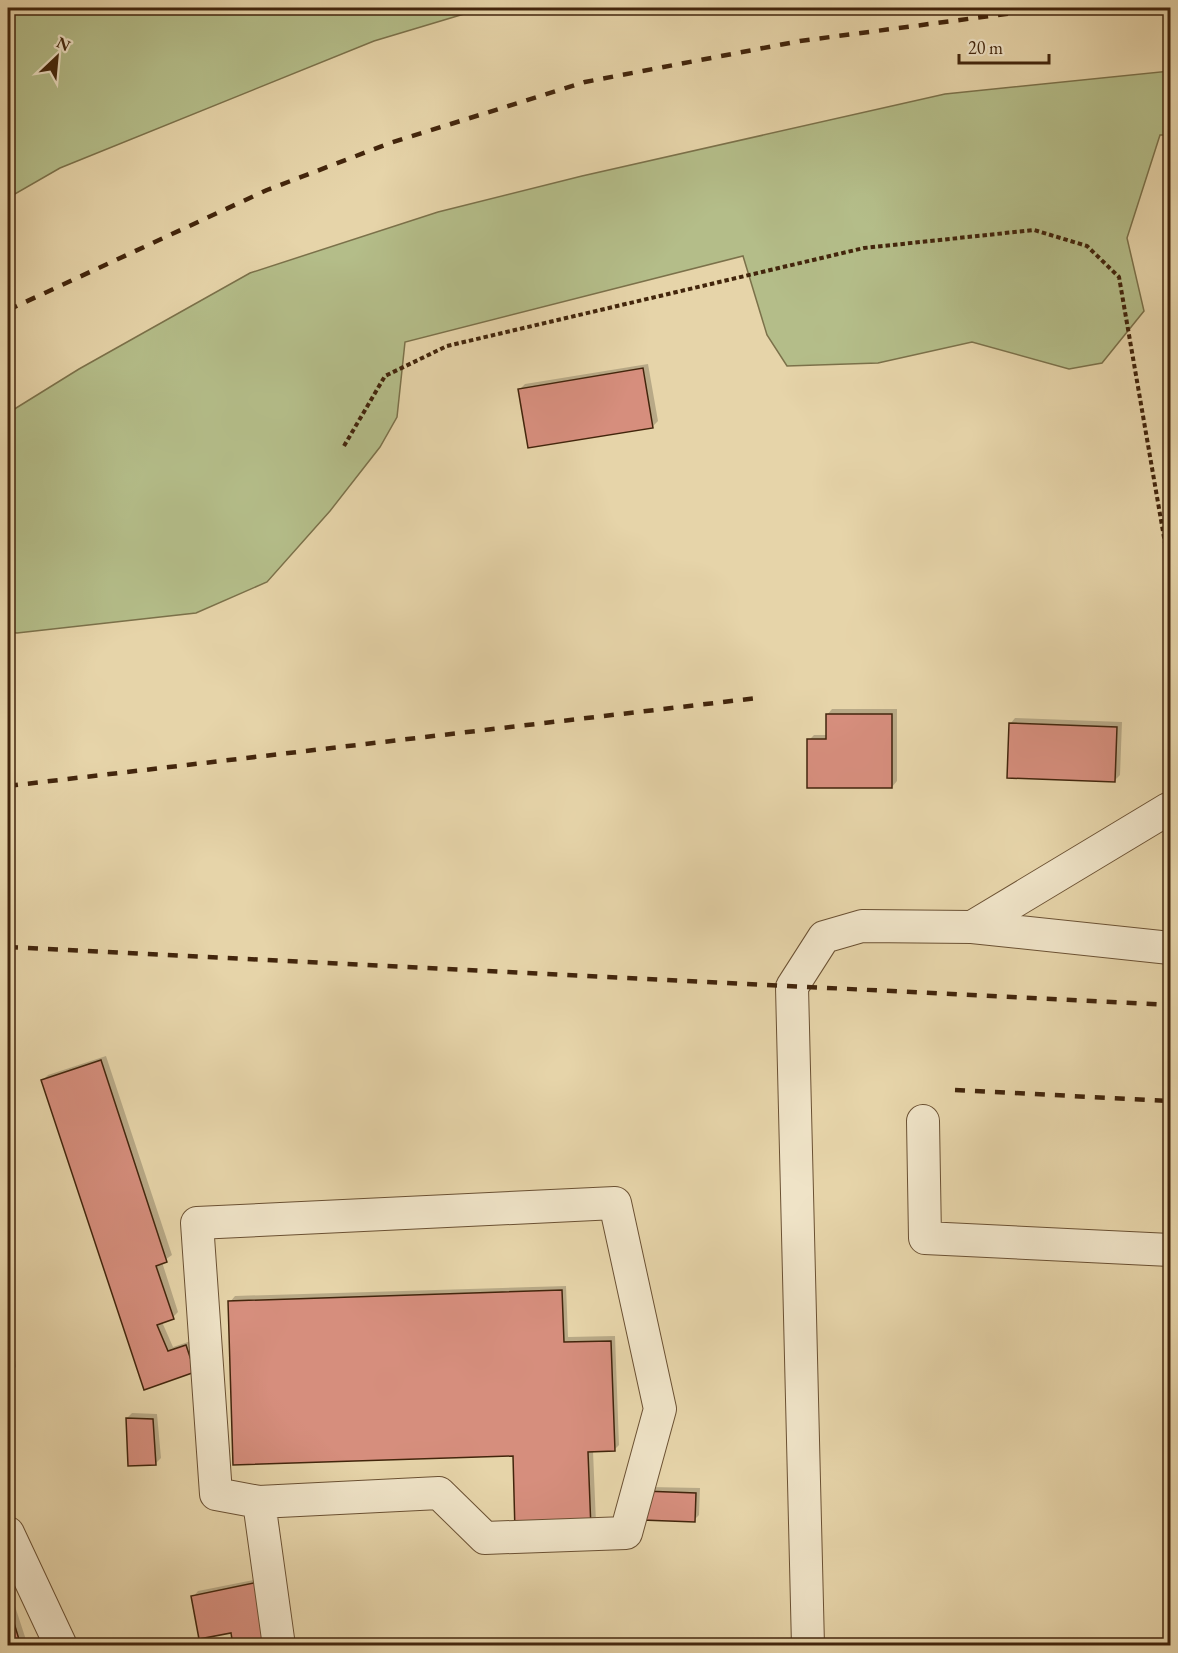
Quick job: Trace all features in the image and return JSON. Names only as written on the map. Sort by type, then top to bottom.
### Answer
[{"type":"lane","points":[[972,927],[1168,809]]},
{"type":"lane","points":[[808,1646],[792,987],[824,937],[862,926],[972,927],[1170,948]]},
{"type":"lane","points":[[923,1120],[925,1238],[1170,1250]]},
{"type":"lane","points":[[615,1203],[660,1410],[626,1533],[485,1538],[439,1493],[259,1502],[216,1494],[197,1223],[615,1203]]},
{"type":"lane","points":[[259,1502],[279,1646]]},
{"type":"lane","points":[[8,1533],[61,1646]]},
{"type":"path","points":[[344,446],[385,376],[447,346],[864,248],[1034,230],[1087,246],[1119,277],[1170,572]]},
{"type":"green space","points":[[8,8],[484,8],[374,41],[60,168],[8,198]]},
{"type":"green space","points":[[1170,71],[1170,135],[1160,135],[1127,238],[1144,311],[1102,363],[1069,369],[972,342],[878,363],[787,366],[767,335],[743,256],[405,342],[397,417],[380,447],[330,511],[267,582],[196,613],[17,633],[8,632],[8,413],[79,369],[250,273],[438,212],[582,176],[945,94]]},
{"type":"building","points":[[643,368],[653,428],[528,448],[518,389]]},
{"type":"building","points":[[826,714],[892,714],[892,788],[807,788],[807,739],[826,739]]},
{"type":"building","points":[[1009,723],[1117,727],[1115,782],[1007,778]]},
{"type":"building","points":[[101,1060],[167,1262],[156,1266],[174,1319],[157,1325],[168,1351],[186,1345],[195,1372],[144,1390],[41,1080]]},
{"type":"building","points":[[562,1290],[564,1342],[611,1341],[615,1451],[588,1452],[591,1529],[515,1532],[513,1456],[233,1465],[228,1301]]},
{"type":"building","points":[[8,1348],[12,1374],[8,1375]]},
{"type":"building","points":[[126,1418],[153,1419],[156,1465],[128,1466]]},
{"type":"building","points":[[643,1491],[696,1493],[695,1522],[642,1520]]},
{"type":"building","points":[[258,1582],[270,1646],[233,1646],[231,1633],[199,1639],[191,1596]]},
{"type":"building","points":[[8,1603],[21,1646],[8,1646]]},
{"type":"railway","points":[[8,310],[267,190],[390,143],[585,82],[800,41],[1051,8]]},
{"type":"railway","points":[[8,786],[757,698]]},
{"type":"railway","points":[[8,947],[1170,1005]]},
{"type":"railway","points":[[955,1090],[1170,1101]]}]
